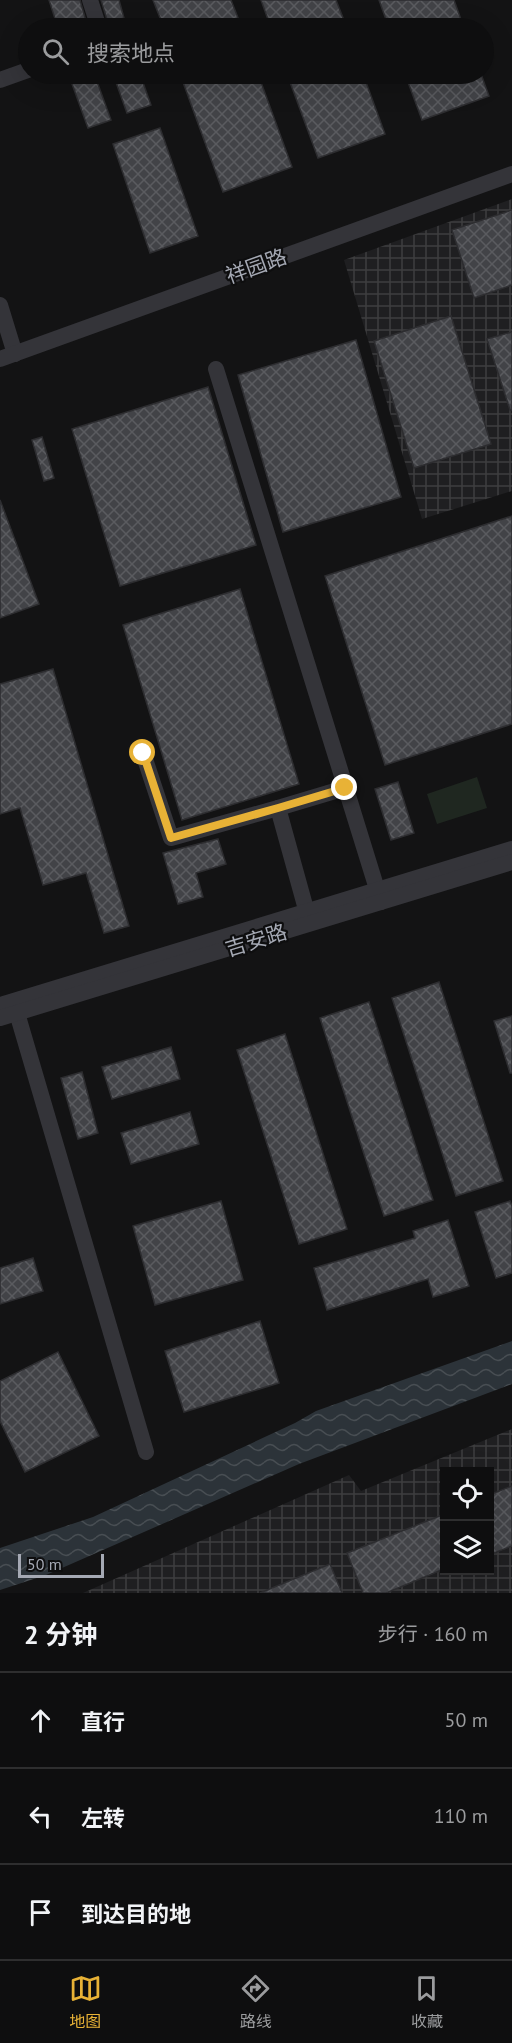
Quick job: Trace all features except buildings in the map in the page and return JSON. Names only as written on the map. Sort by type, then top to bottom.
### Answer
[{"type":"street","points":[[90,0],[96,18]]},
{"type":"street","points":[[0,80],[18,74]]},
{"type":"street","name":"祥园路","points":[[8,356],[512,174]]},
{"type":"street","points":[[0,305],[8,356]]},
{"type":"street","points":[[216,369],[379,896]]},
{"type":"street","points":[[143,753],[171,838],[345,788]]},
{"type":"street","points":[[278,808],[309,917]]},
{"type":"street","name":"吉安路","points":[[379,896],[512,849]]},
{"type":"street","name":"吉安路","points":[[0,1005],[379,896],[512,862]]},
{"type":"street","name":"吉安路","points":[[0,1018],[309,917]]},
{"type":"street","points":[[17,1012],[146,1452]]},
{"type":"shaded area","points":[[512,199],[512,491],[422,519],[344,260]]},
{"type":"shaded area","points":[[477,777],[487,808],[437,824],[427,794]]},
{"type":"shaded area","points":[[512,1429],[512,1593],[83,1593],[349,1475],[361,1491]]},
{"type":"water","points":[[512,1341],[512,1384],[299,1464],[46,1575],[0,1590],[0,1548],[93,1517],[295,1423],[316,1411]]},
{"type":"route","points":[[143,753],[171,838],[345,788]]}]
